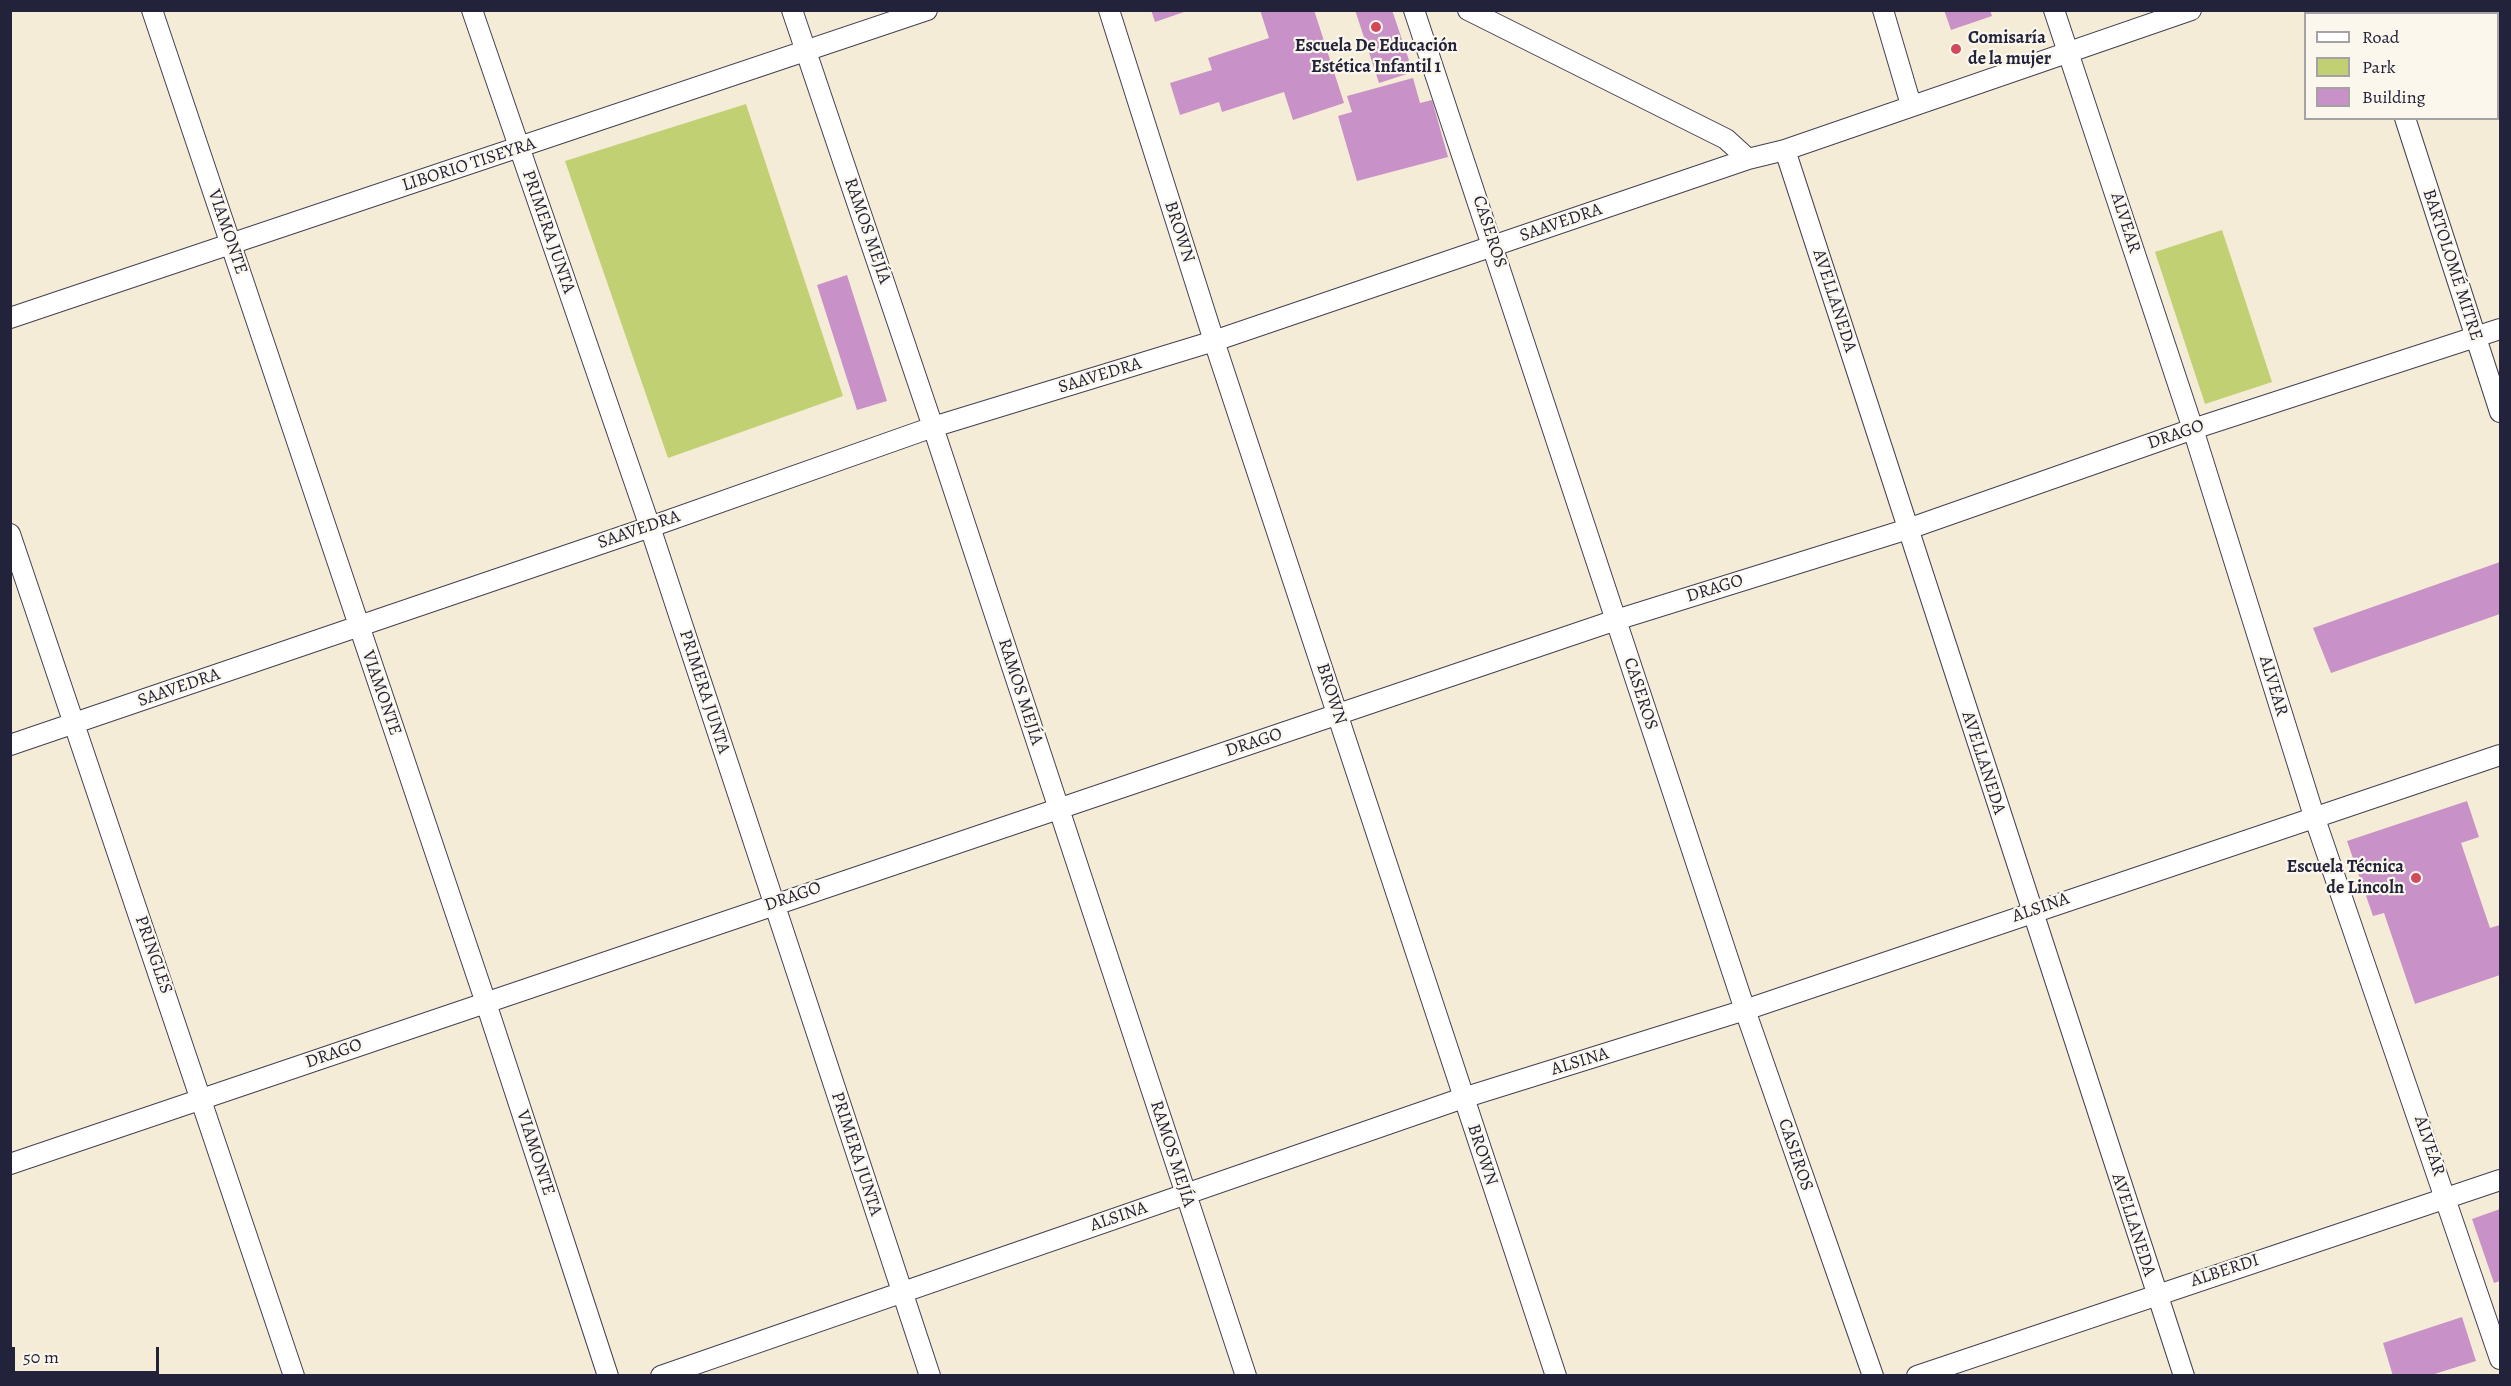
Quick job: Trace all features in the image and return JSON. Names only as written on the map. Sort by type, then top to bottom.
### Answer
[{"type":"street","name":"VIAMONTE","points":[[152,10],[486,1003],[608,1376]]},
{"type":"street","name":"PRIMERA JUNTA","points":[[472,10],[650,527],[901,1294],[930,1376]]},
{"type":"street","name":"RAMOS MEJÍA","points":[[792,10],[933,427],[1245,1376]]},
{"type":"street","name":"LIBORIO TISEYRA","points":[[10,318],[927,10]]},
{"type":"street","name":"BROWN","points":[[1109,10],[1214,340],[1556,1376]]},
{"type":"street","name":"CASEROS","points":[[1414,10],[1745,1010],[1873,1376]]},
{"type":"street","points":[[1468,10],[1726,139],[1748,159]]},
{"type":"street","points":[[1883,10],[1911,105]]},
{"type":"street","name":"ALVEAR","points":[[2054,10],[2193,429],[2314,816],[2447,1197],[2500,1359]]},
{"type":"street","name":"SAAVEDRA","points":[[10,745],[358,624],[650,527],[933,427],[1214,340],[1748,159],[1785,150],[2191,10]]},
{"type":"street","name":"BARTOLOMÉ MITRE","points":[[2406,120],[2500,412]]},
{"type":"street","name":"AVELLANEDA","points":[[1785,150],[2184,1376]]},
{"type":"street","name":"DRAGO","points":[[10,1164],[1616,620],[1908,529],[2193,429],[2500,329]]},
{"type":"street","name":"PRINGLES","points":[[10,534],[294,1376]]},
{"type":"street","name":"ALSINA","points":[[661,1376],[1463,1098],[1745,1010],[2031,911],[2500,755]]},
{"type":"street","name":"ALBERDI","points":[[1917,1376],[2500,1180]]},
{"type":"green space","points":[[746,104],[843,396],[668,458],[565,161]]},
{"type":"green space","points":[[2222,230],[2272,382],[2205,404],[2155,252]]},
{"type":"building","points":[[1151,10],[1187,10],[1187,11],[1155,22]]},
{"type":"building","points":[[1260,10],[1314,10],[1344,103],[1293,120],[1284,92],[1222,112],[1219,102],[1180,115],[1170,83],[1212,70],[1208,58],[1269,38]]},
{"type":"building","points":[[1355,10],[1392,10],[1413,72],[1379,83]]},
{"type":"building","points":[[1944,10],[1990,10],[1992,16],[1951,30]]},
{"type":"building","points":[[1413,78],[1420,103],[1432,100],[1448,157],[1357,181],[1338,116],[1352,112],[1347,96]]},
{"type":"building","points":[[847,275],[887,401],[857,410],[817,285]]},
{"type":"building","points":[[2500,562],[2500,614],[2331,673],[2313,628]]},
{"type":"building","name":"Escuela Técnica de Lincoln","points":[[2467,801],[2479,837],[2461,843],[2490,928],[2500,925],[2500,975],[2415,1004],[2384,913],[2373,916],[2347,841]]},
{"type":"building","points":[[2500,1209],[2500,1281],[2494,1283],[2472,1219]]},
{"type":"building","points":[[2462,1317],[2476,1361],[2428,1376],[2393,1376],[2383,1343]]},
{"type":"place","name":"Escuela De Educación Estética Infantil 1","points":[[1376,27]]},
{"type":"place","name":"Comisaría de la mujer","points":[[1956,49]]},
{"type":"place","name":"Escuela Técnica de Lincoln","points":[[2416,878]]}]
